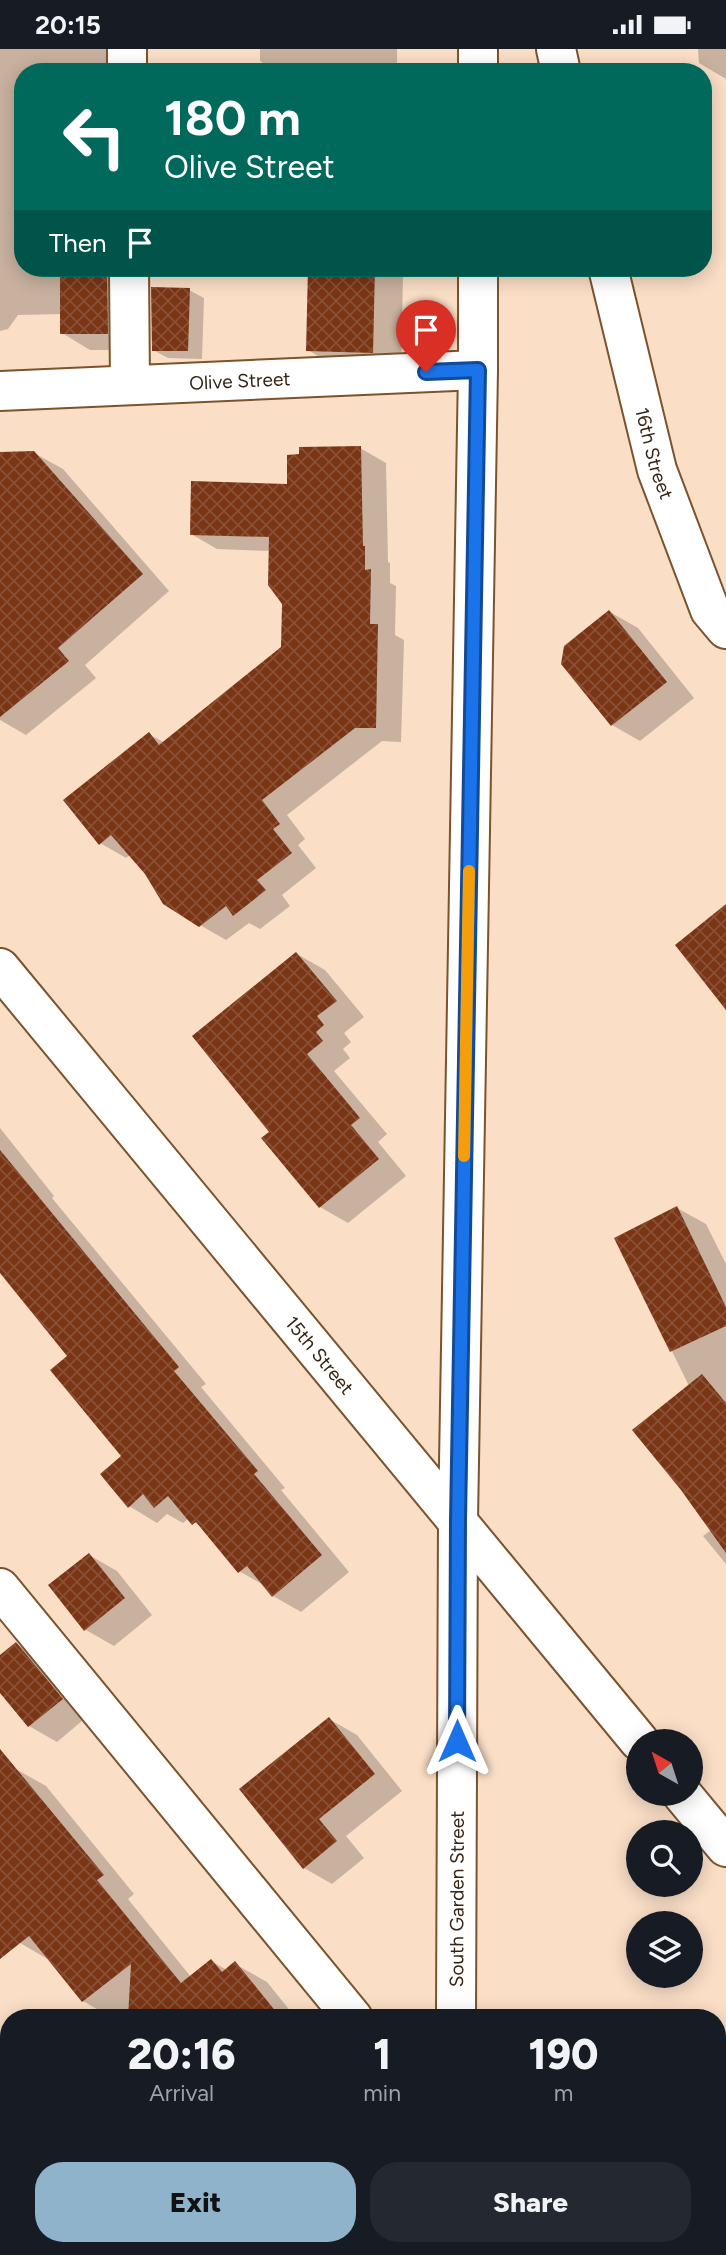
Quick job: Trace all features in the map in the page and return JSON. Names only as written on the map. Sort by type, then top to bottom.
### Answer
[{"type":"street","points":[[129,277],[130,385]]},
{"type":"street","name":"South Garden Street","points":[[456,2009],[458,1520],[478,277]]},
{"type":"street","name":"16th Street","points":[[610,277],[657,470],[710,610],[726,629]]},
{"type":"street","name":"Olive Street","points":[[0,391],[478,370]]},
{"type":"street","name":"15th Street","points":[[0,968],[629,1729]]},
{"type":"street","points":[[0,1588],[346,2009]]},
{"type":"street","points":[[692,1806],[726,1847]]},
{"type":"building","points":[[60,277],[107,277],[108,334],[60,334]]},
{"type":"building","points":[[308,277],[375,277],[373,353],[306,351]]},
{"type":"building","points":[[151,287],[190,288],[188,351],[152,351]]},
{"type":"building","points":[[361,446],[363,546],[365,570],[371,569],[370,624],[378,624],[376,728],[355,728],[262,800],[280,824],[273,829],[292,853],[257,880],[266,890],[233,916],[226,906],[199,927],[163,904],[145,874],[111,835],[99,845],[63,800],[149,732],[159,745],[281,647],[282,604],[268,585],[269,537],[190,535],[191,481],[287,484],[287,455],[299,454],[299,447]]},
{"type":"building","points":[[34,451],[143,574],[58,648],[69,661],[0,717],[0,452]]},
{"type":"building","points":[[609,610],[667,682],[611,726],[561,664],[564,646]]},
{"type":"building","points":[[726,904],[726,1010],[675,945]]},
{"type":"building","points":[[296,952],[337,1001],[317,1016],[324,1025],[316,1032],[323,1041],[307,1054],[360,1118],[351,1125],[379,1159],[319,1208],[261,1138],[269,1132],[192,1036]]},
{"type":"building","points":[[0,1150],[179,1367],[174,1371],[258,1471],[254,1474],[322,1555],[272,1597],[247,1566],[238,1573],[196,1522],[192,1525],[168,1496],[154,1508],[143,1494],[128,1508],[100,1474],[121,1456],[50,1370],[67,1356],[0,1273]]},
{"type":"building","points":[[677,1206],[726,1307],[726,1326],[670,1352],[614,1238]]},
{"type":"building","points":[[702,1374],[726,1403],[726,1553],[681,1490],[632,1430]]},
{"type":"building","points":[[89,1553],[125,1598],[84,1631],[48,1585]]},
{"type":"building","points":[[16,1642],[63,1699],[28,1727],[0,1693],[0,1655]]},
{"type":"building","points":[[329,1717],[375,1774],[319,1819],[337,1841],[303,1869],[239,1789]]},
{"type":"building","points":[[0,1749],[104,1875],[97,1880],[181,1983],[211,1959],[222,1972],[235,1961],[274,2009],[128,2009],[131,1964],[82,2002],[29,1936],[0,1959]]},
{"type":"slow traffic","points":[[464,1156],[469,871]]},
{"type":"route","points":[[426,372],[478,370],[458,1520],[457,1741]]}]
